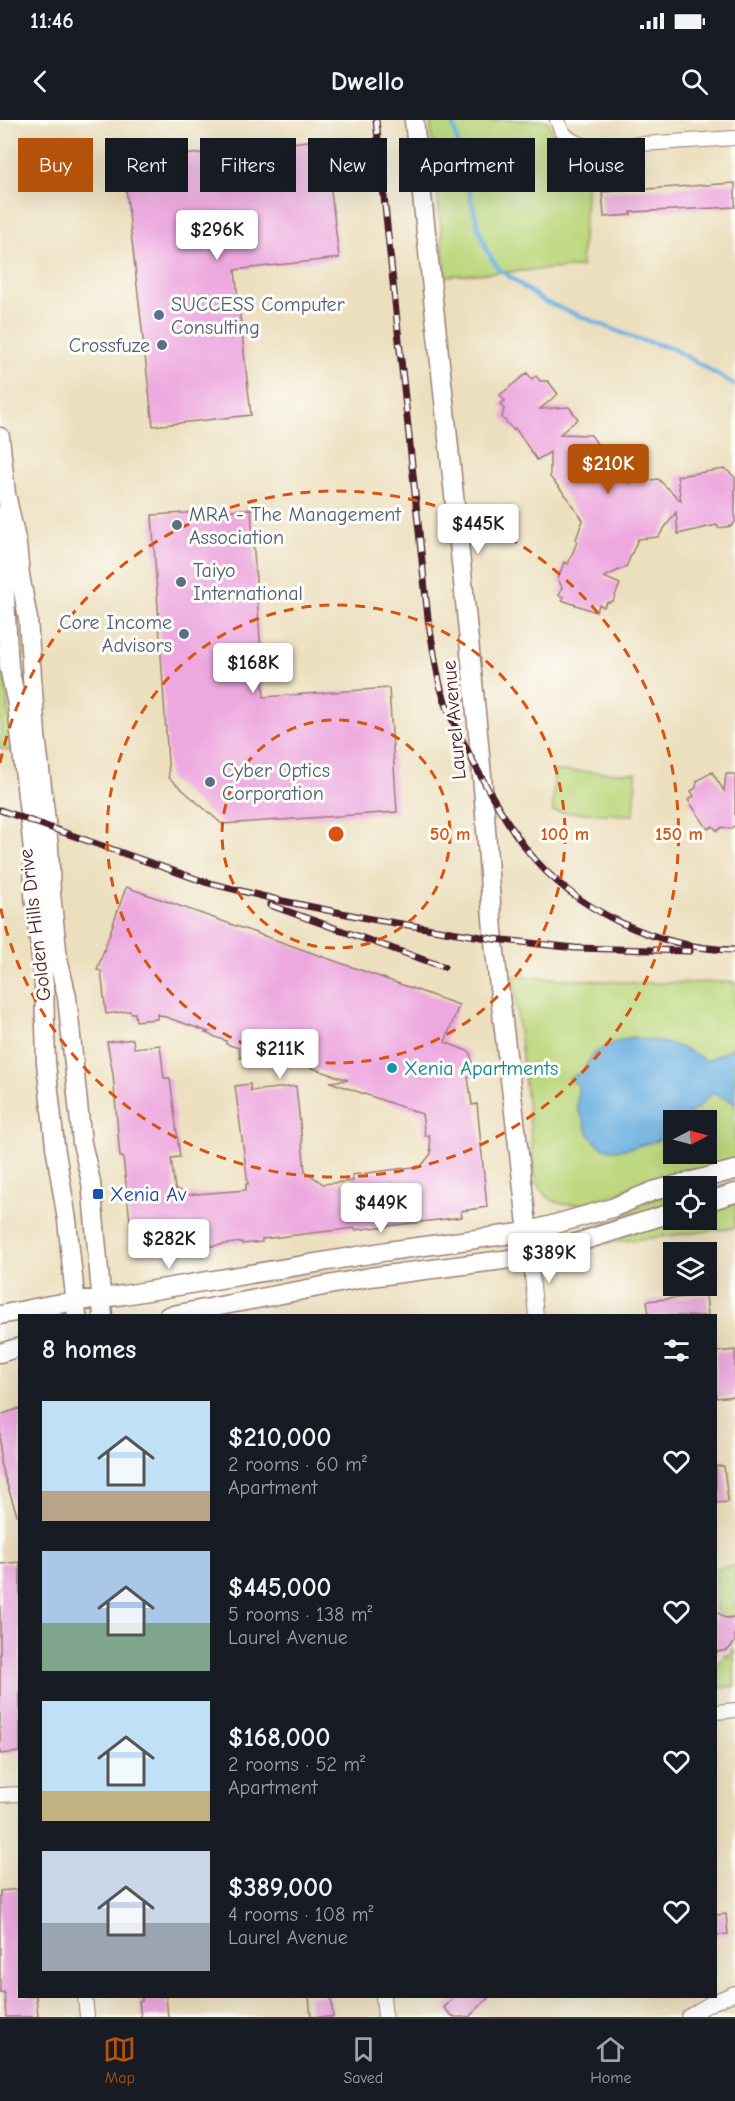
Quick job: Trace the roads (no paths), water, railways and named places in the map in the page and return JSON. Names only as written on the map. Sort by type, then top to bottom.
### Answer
[{"type":"street","name":"Laurel Avenue","points":[[414,120],[483,780],[495,950],[536,1314]]},
{"type":"street","points":[[557,120],[559,127],[570,140],[584,146],[735,138]]},
{"type":"street","name":"Golden Hills Drive","points":[[0,437],[6,494],[17,544],[28,619],[52,904],[58,959],[67,998],[82,1143],[91,1182],[103,1307]]},
{"type":"street","name":"Golden Hills Drive","points":[[6,494],[2,546],[9,667],[18,705],[44,984],[46,1063],[77,1309]]},
{"type":"street","points":[[22,1314],[103,1307],[388,1251],[527,1232],[612,1208],[653,1191],[735,1170]]},
{"type":"street","points":[[717,1199],[735,1193]]},
{"type":"street","points":[[178,1314],[370,1277],[530,1255],[554,1250],[663,1215]]},
{"type":"street","points":[[0,1316],[18,1314]]},
{"type":"street","points":[[0,1353],[18,1348]]},
{"type":"street","points":[[717,1712],[735,1710]]},
{"type":"street","points":[[0,1796],[18,1794]]},
{"type":"street","points":[[688,2017],[711,2003],[735,1993]]},
{"type":"street","points":[[85,1998],[87,2017]]},
{"type":"street","points":[[383,1998],[385,2017]]},
{"type":"water","points":[[633,1037],[652,1040],[693,1053],[706,1061],[735,1047],[735,1103],[716,1094],[710,1095],[696,1110],[663,1110],[663,1139],[617,1150],[605,1148],[587,1131],[577,1109],[578,1085],[569,1078],[581,1072],[593,1055],[617,1042]]},
{"type":"waterway","points":[[452,120],[478,227],[487,251],[498,268],[543,301],[637,339],[672,348],[735,385]]},
{"type":"railway","points":[[376,120],[428,618],[440,685],[452,718],[500,811],[513,831],[547,872],[569,891],[594,908],[648,934],[677,943],[735,950]]},
{"type":"railway","points":[[0,810],[205,882],[278,900],[371,919],[494,939],[575,948],[690,951]]},
{"type":"railway","points":[[270,905],[444,967]]},
{"type":"place","name":"SUCCESS Computer Consulting","points":[[159,315]]},
{"type":"place","name":"Crossfuze","points":[[162,345]]},
{"type":"place","name":"MRA - The Management Association","points":[[177,525]]},
{"type":"place","name":"Taiyo International","points":[[181,582]]},
{"type":"place","name":"Core Income Advisors","points":[[184,634]]},
{"type":"place","name":"Cyber Optics Corporation","points":[[210,782]]},
{"type":"place","name":"Xenia Apartments","points":[[392,1068]]},
{"type":"place","name":"Xenia Av","points":[[98,1194]]}]
